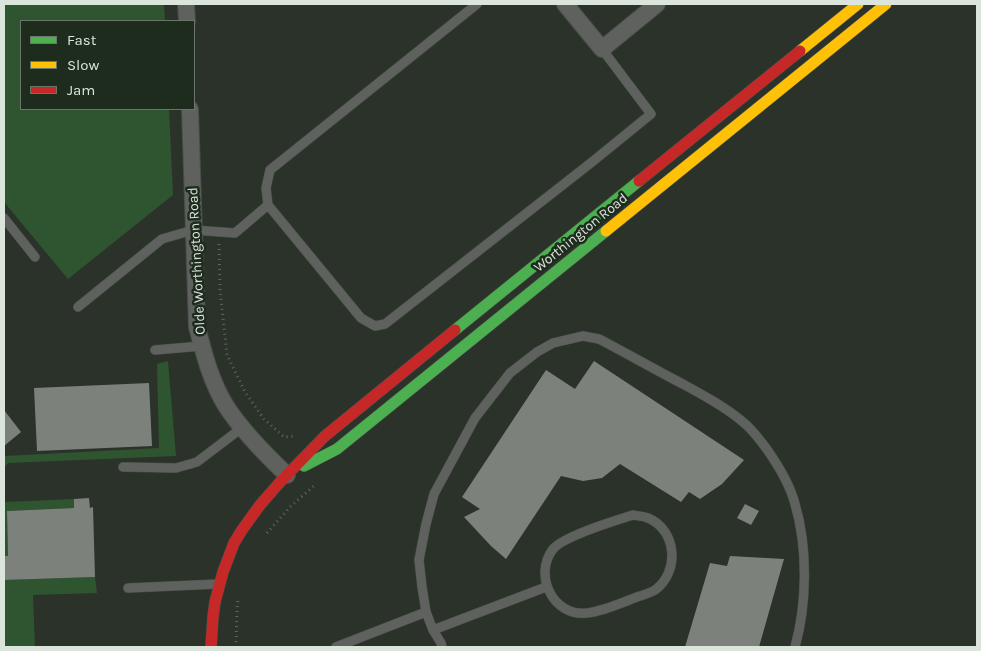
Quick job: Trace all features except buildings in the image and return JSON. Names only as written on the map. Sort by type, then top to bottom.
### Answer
[{"type":"street","points":[[186,4],[187,20]]},
{"type":"street","points":[[566,4],[602,49],[656,4]]},
{"type":"street","name":"Worthington Road","points":[[211,647],[218,584],[230,553],[242,531],[260,506],[325,436],[858,4]]},
{"type":"street","name":"Worthington Road","points":[[287,475],[337,450],[886,4]]},
{"type":"street","name":"Olde Worthington Road","points":[[190,110],[197,327],[203,354],[226,406],[242,427],[287,475]]},
{"type":"lane","points":[[477,4],[270,170],[266,188],[268,205],[361,318],[375,326],[385,324],[651,114],[602,49]]},
{"type":"lane","points":[[78,307],[162,239],[193,230],[235,232],[268,205]]},
{"type":"lane","points":[[4,218],[35,257]]},
{"type":"lane","points":[[431,647],[441,645],[426,612],[420,560],[426,524],[434,494],[475,418],[510,373],[537,352],[553,343],[583,336],[599,339],[710,399],[743,422],[758,437],[772,456],[784,476],[795,504],[802,537],[804,573],[802,609],[795,647]]},
{"type":"lane","points":[[155,350],[202,346]]},
{"type":"lane","points":[[123,467],[176,468],[197,462],[242,427]]},
{"type":"lane","points":[[633,515],[647,517],[659,525],[668,537],[672,551],[671,566],[665,580],[654,590],[596,612],[581,614],[566,610],[554,600],[546,587],[544,574],[547,561],[553,549],[563,540],[633,515]]},
{"type":"lane","points":[[128,588],[218,584]]},
{"type":"lane","points":[[433,630],[546,587]]},
{"type":"lane","points":[[336,647],[426,612]]},
{"type":"path","points":[[265,536],[291,506],[322,479]]},
{"type":"path","points":[[236,647],[237,609],[240,593]]},
{"type":"green space","points":[[4,4],[164,4],[165,20],[20,20],[20,110],[169,110],[173,195],[68,279],[4,202]]},
{"type":"green space","points":[[168,361],[176,456],[8,463],[4,468],[4,456],[159,448],[157,364]]},
{"type":"green space","points":[[74,499],[74,508],[7,511],[8,556],[4,556],[4,502]]},
{"type":"green space","points":[[95,577],[97,593],[33,595],[35,647],[4,647],[4,580]]},
{"type":"traffic: fast","points":[[455,330],[639,181]]},
{"type":"traffic: fast","points":[[304,466],[337,449],[606,231]]},
{"type":"traffic: slow","points":[[800,51],[858,4]]},
{"type":"traffic: slow","points":[[606,231],[886,4]]},
{"type":"traffic: jam","points":[[639,181],[800,51]]},
{"type":"traffic: jam","points":[[211,647],[215,602],[223,572],[234,543],[260,505],[325,436],[455,330]]}]
